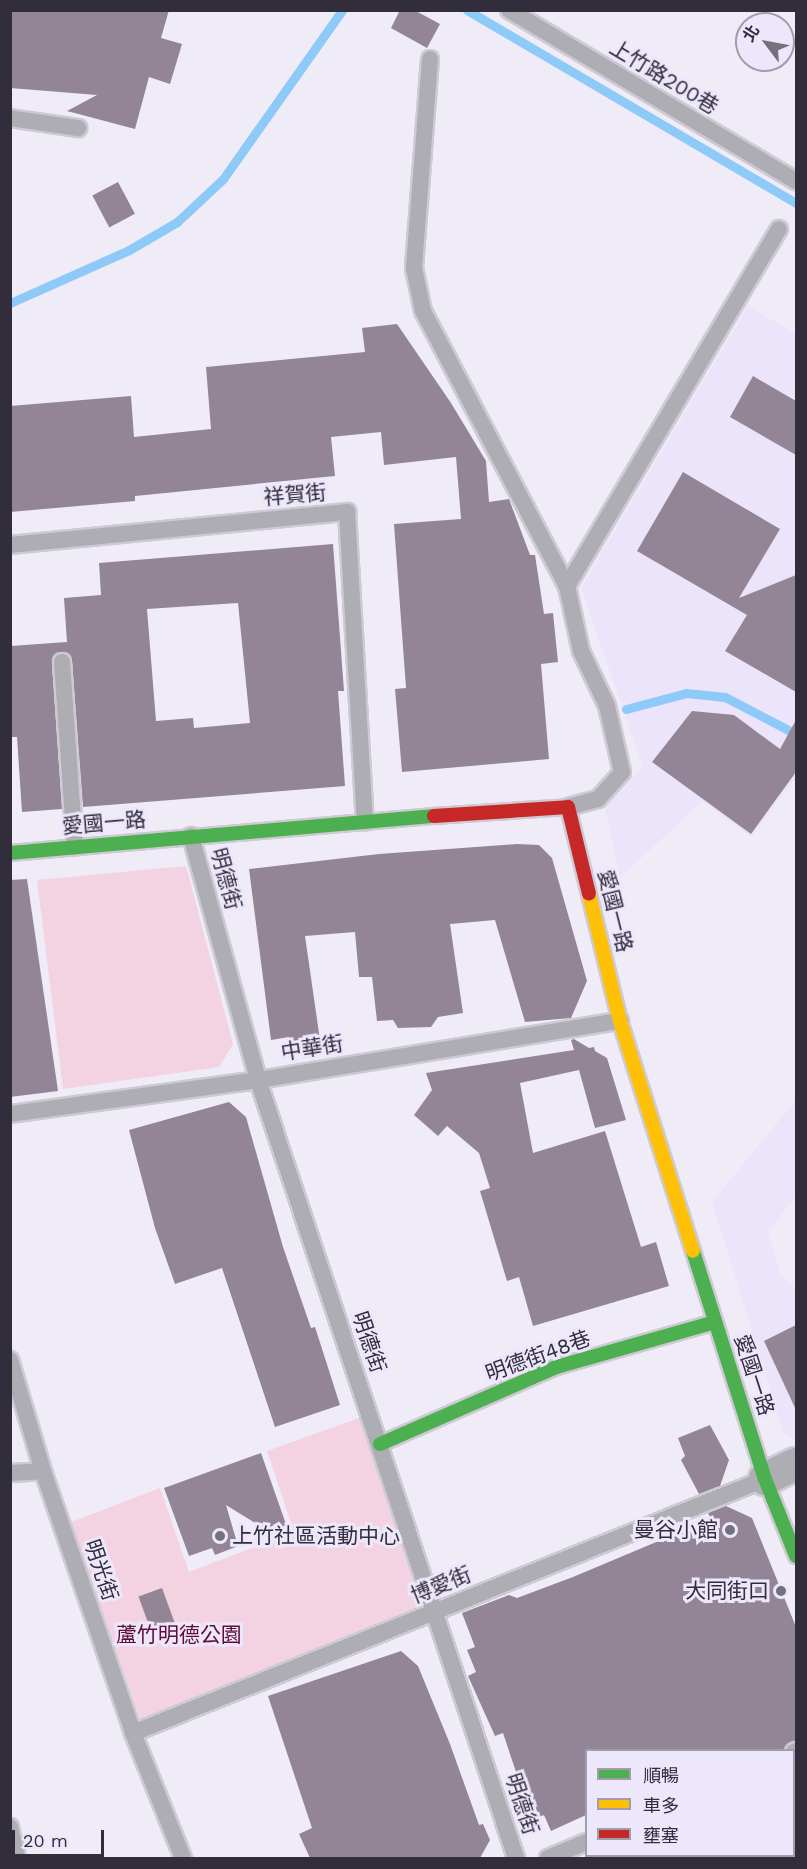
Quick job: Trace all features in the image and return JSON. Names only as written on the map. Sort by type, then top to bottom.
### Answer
[{"type":"street","name":"愛國一路","points":[[10,853],[364,821],[568,807],[620,1021],[765,1479],[796,1556]]},
{"type":"street","name":"明德街48巷","points":[[380,1444],[556,1367],[716,1322]]},
{"type":"street","points":[[765,1479],[796,1464]]},
{"type":"lane","name":"上竹路200巷","points":[[509,10],[796,181]]},
{"type":"lane","points":[[430,58],[414,268],[423,311],[567,586],[581,651],[607,706],[622,772],[598,800],[568,807]]},
{"type":"lane","points":[[10,118],[78,128]]},
{"type":"lane","points":[[567,586],[779,230]]},
{"type":"lane","name":"祥賀街","points":[[10,545],[347,512],[364,821]]},
{"type":"lane","points":[[62,662],[75,847]]},
{"type":"lane","name":"明德街","points":[[191,836],[258,1080],[516,1858]]},
{"type":"lane","name":"中華街","points":[[10,1113],[258,1080],[620,1021]]},
{"type":"lane","name":"明光街","points":[[10,1360],[44,1471],[133,1733],[183,1858]]},
{"type":"lane","points":[[10,1473],[44,1471]]},
{"type":"lane","name":"博愛街","points":[[133,1733],[765,1479]]},
{"type":"lane","points":[[10,1827],[17,1858]]},
{"type":"lane","points":[[548,1858],[585,1842]]},
{"type":"shaded area","points":[[748,306],[796,334],[796,777],[751,837],[702,801],[620,878],[605,807],[643,767],[581,588]]},
{"type":"shaded area","points":[[796,1100],[796,1196],[768,1232],[780,1273],[796,1290],[796,1440],[784,1434],[712,1202]]},
{"type":"green space","points":[[186,866],[233,1044],[219,1067],[63,1089],[37,880]]},
{"type":"green space","name":"蘆竹明德公園","points":[[359,1418],[422,1608],[140,1719],[71,1522],[160,1488],[189,1572],[294,1532],[267,1451]]},
{"type":"building","points":[[10,10],[169,10],[161,38],[182,44],[170,84],[149,77],[135,129],[67,111],[97,95],[10,88]]},
{"type":"building","points":[[400,10],[414,10],[440,24],[427,48],[391,28]]},
{"type":"building","points":[[118,182],[135,214],[109,227],[92,196]]},
{"type":"building","points":[[397,324],[451,403],[486,461],[489,502],[509,499],[530,555],[535,555],[544,614],[553,613],[558,662],[541,664],[549,759],[402,772],[395,689],[406,688],[394,524],[461,519],[456,457],[384,465],[381,432],[331,437],[335,476],[135,496],[135,501],[10,512],[10,406],[131,396],[134,437],[211,429],[206,367],[365,352],[362,328]]},
{"type":"building","points":[[753,376],[796,401],[796,455],[730,417]]},
{"type":"building","points":[[683,472],[780,529],[739,598],[796,575],[796,692],[725,651],[747,615],[637,551]]},
{"type":"building","points":[[333,544],[344,691],[338,691],[345,786],[83,807],[72,661],[67,653],[61,652],[53,657],[52,663],[62,809],[22,812],[17,737],[10,737],[11,646],[67,642],[64,598],[101,595],[99,563]],"holes":[[[238,603],[250,723],[194,728],[193,718],[156,721],[147,609]]]},
{"type":"building","points":[[692,711],[734,715],[780,749],[796,720],[796,772],[751,834],[652,762]]},
{"type":"building","points":[[517,844],[539,845],[552,858],[587,981],[571,1018],[525,1022],[495,920],[450,924],[463,1013],[438,1017],[431,1027],[398,1028],[393,1020],[377,1021],[372,977],[359,977],[355,932],[305,936],[321,1047],[291,1051],[289,1037],[271,1040],[249,869],[379,854]]},
{"type":"building","points":[[27,879],[58,1091],[10,1097],[10,880]]},
{"type":"building","points":[[574,1039],[589,1048],[594,1047],[595,1051],[607,1058],[626,1120],[595,1128],[579,1070],[520,1083],[533,1153],[605,1131],[641,1247],[656,1242],[669,1286],[533,1326],[519,1277],[507,1281],[480,1191],[490,1188],[479,1153],[447,1126],[438,1136],[414,1115],[432,1090],[426,1073],[574,1050],[571,1040]]},
{"type":"building","points":[[229,1102],[246,1117],[283,1247],[311,1328],[315,1327],[340,1405],[275,1427],[222,1268],[175,1284],[155,1228],[129,1130]]},
{"type":"building","points":[[796,1325],[796,1410],[764,1341]]},
{"type":"building","points":[[710,1425],[729,1460],[720,1486],[699,1494],[681,1460],[685,1456],[678,1438]]},
{"type":"building","points":[[261,1453],[294,1547],[226,1505],[238,1546],[215,1555],[212,1548],[189,1556],[164,1488]]},
{"type":"building","points":[[726,1506],[752,1518],[796,1627],[796,1741],[789,1743],[785,1749],[585,1749],[585,1815],[551,1831],[544,1815],[532,1820],[503,1733],[495,1736],[468,1676],[476,1672],[467,1650],[475,1647],[462,1613],[509,1595],[517,1598],[573,1577],[711,1519],[708,1513]]},
{"type":"building","points":[[162,1588],[177,1629],[154,1638],[139,1597]]},
{"type":"building","points":[[401,1651],[418,1666],[450,1744],[479,1825],[483,1824],[490,1840],[480,1858],[310,1858],[299,1834],[312,1828],[268,1696]]},
{"type":"waterway","points":[[10,303],[129,250],[177,222],[223,179],[342,10]]},
{"type":"waterway","points":[[467,10],[796,203]]},
{"type":"waterway","points":[[626,709],[686,693],[725,697],[796,734]]},
{"type":"traffic: fast","points":[[10,853],[434,816]]},
{"type":"traffic: fast","points":[[693,1251],[765,1479],[796,1556]]},
{"type":"traffic: fast","points":[[380,1444],[556,1367],[715,1322]]},
{"type":"traffic: slow","points":[[589,894],[620,1021],[693,1251]]},
{"type":"traffic: jam","points":[[434,816],[568,807],[589,894]]},
{"type":"place","name":"曼谷小館","points":[[730,1530]]},
{"type":"place","name":"上竹社區活動中心","points":[[220,1536]]},
{"type":"place","name":"大同街口","points":[[781,1591]]}]
